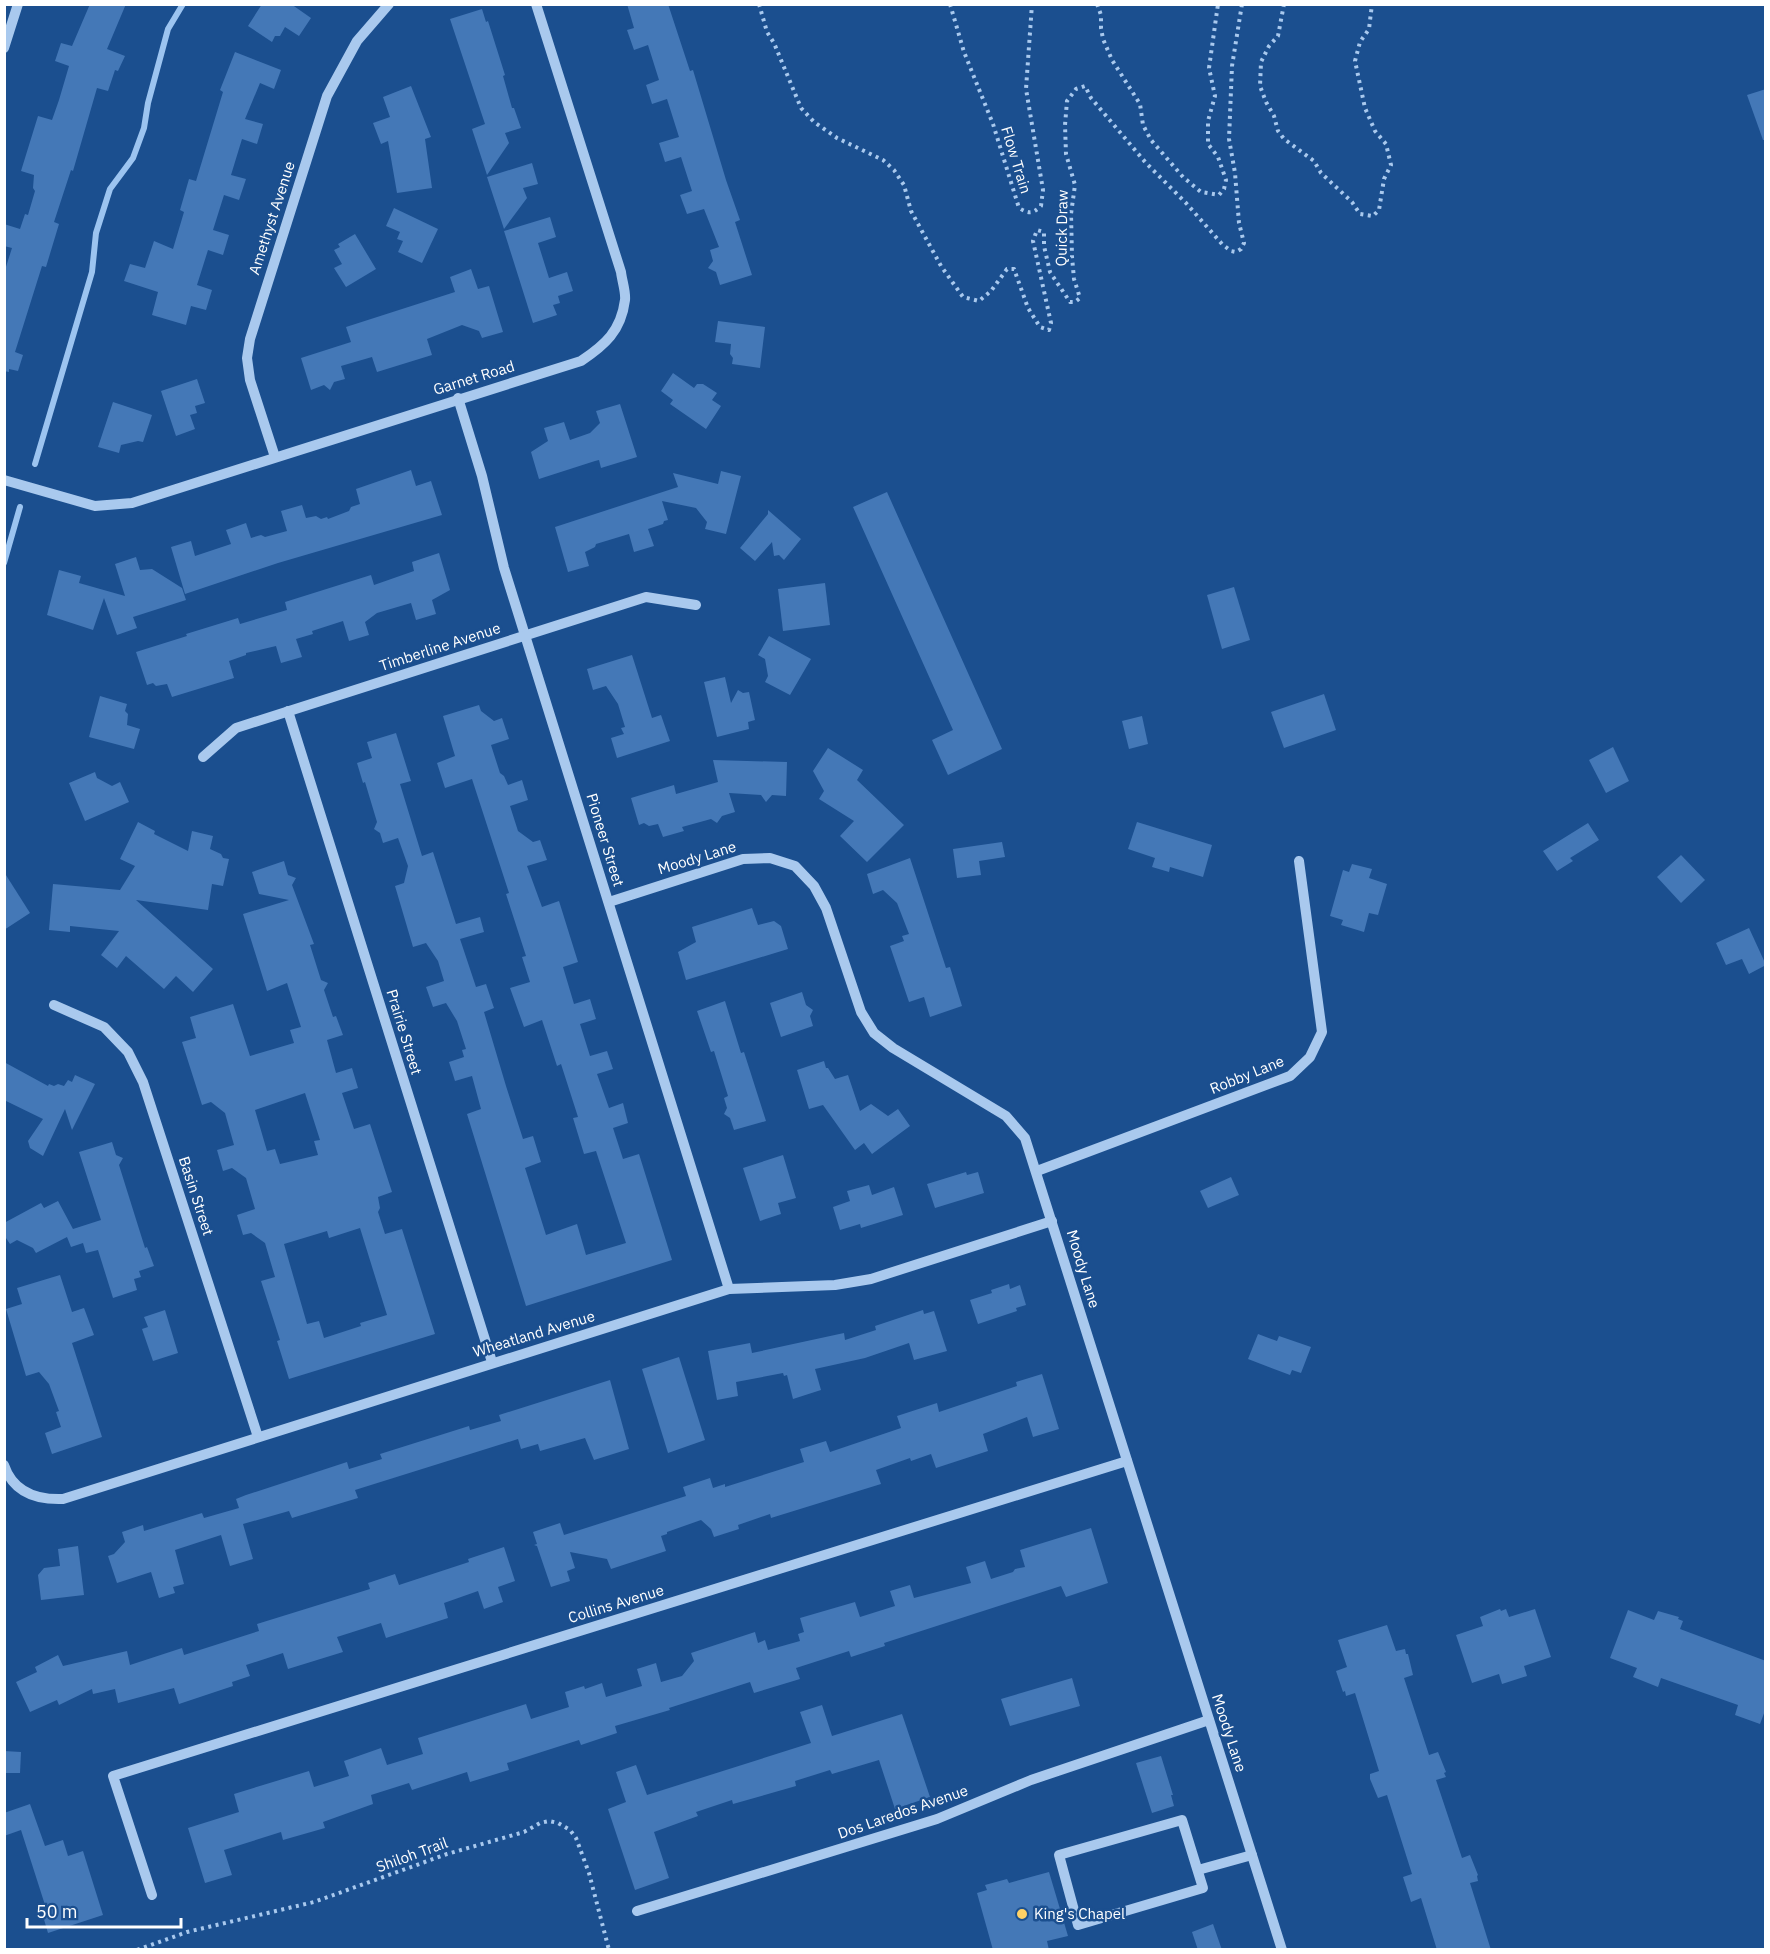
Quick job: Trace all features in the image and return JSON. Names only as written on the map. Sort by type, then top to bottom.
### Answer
[{"type":"street","points":[[4,48],[18,4]]},
{"type":"street","name":"Amethyst Avenue","points":[[275,457],[250,380],[247,358],[250,339],[327,96],[357,41],[389,4]]},
{"type":"street","name":"Garnet Road","points":[[4,480],[95,506],[132,503],[458,398],[581,361],[604,345],[618,324],[626,299],[621,272],[536,4]]},
{"type":"street","name":"Pioneer Street","points":[[458,398],[482,476],[504,568],[729,1289]]},
{"type":"street","name":"Timberline Avenue","points":[[204,757],[236,728],[646,597],[696,605]]},
{"type":"street","name":"Prairie Street","points":[[288,711],[492,1362]]},
{"type":"street","name":"Moody Lane","points":[[609,902],[743,859],[770,858],[795,867],[814,886],[826,908],[861,1012],[874,1033],[893,1048],[1006,1116],[1025,1138],[1282,1950]]},
{"type":"street","name":"Robby Lane","points":[[1037,1172],[1290,1076],[1310,1057],[1322,1032],[1299,861]]},
{"type":"street","name":"Basin Street","points":[[54,1005],[104,1027],[128,1052],[143,1082],[258,1437]]},
{"type":"street","name":"Wheatland Avenue","points":[[4,1465],[17,1486],[31,1496],[46,1500],[63,1499],[729,1289],[835,1285],[871,1279],[1052,1221]]},
{"type":"street","name":"Collins Avenue","points":[[152,1895],[113,1776],[1127,1461]]},
{"type":"street","name":"Dos Laredos Avenue","points":[[637,1911],[937,1819],[1030,1780],[1209,1720]]},
{"type":"street","points":[[1182,1820],[1197,1870],[1203,1888],[1078,1925],[1059,1855],[1182,1820]]},
{"type":"street","points":[[1197,1870],[1252,1855]]},
{"type":"path","name":"Quick Draw","points":[[759,4],[767,32],[774,43],[801,108],[814,122],[837,138],[883,160],[894,170],[904,185],[911,211],[941,266],[963,297],[979,301],[991,291],[1007,269],[1014,270],[1028,308],[1040,327],[1048,330],[1051,323],[1033,241],[1037,231],[1044,232],[1044,246],[1050,272],[1070,302],[1075,302],[1080,298],[1074,279],[1072,257],[1071,214],[1075,185],[1066,154],[1065,125],[1067,101],[1076,89],[1085,86],[1091,98],[1146,163],[1186,203],[1222,244],[1231,251],[1236,252],[1241,249],[1244,243],[1239,223],[1235,173],[1229,139],[1232,66],[1242,4]]},
{"type":"path","name":"Flow Train","points":[[950,4],[964,52],[993,124],[1019,208],[1028,214],[1041,206],[1043,190],[1026,89],[1032,4]]},
{"type":"path","points":[[1097,4],[1101,15],[1103,39],[1112,60],[1140,104],[1143,125],[1151,140],[1183,177],[1201,192],[1219,195],[1224,189],[1226,180],[1218,158],[1208,144],[1208,121],[1215,96],[1209,68],[1218,4]]},
{"type":"path","points":[[1284,4],[1278,36],[1269,46],[1261,62],[1260,86],[1274,116],[1278,131],[1284,139],[1314,161],[1333,186],[1352,202],[1360,214],[1373,216],[1379,210],[1384,180],[1391,165],[1386,144],[1375,131],[1365,108],[1360,80],[1355,68],[1360,42],[1369,29],[1372,4]]},
{"type":"path","name":"Shiloh Trail","points":[[137,1950],[187,1932],[314,1902],[447,1854],[524,1832],[549,1821],[558,1822],[570,1830],[576,1838],[589,1873],[609,1950]]},
{"type":"building","points":[[90,4],[126,4],[107,49],[125,56],[118,71],[115,70],[108,91],[97,88],[73,171],[71,170],[54,222],[59,224],[46,267],[42,266],[15,352],[23,355],[18,371],[9,369],[9,372],[4,371],[4,273],[12,248],[4,246],[4,224],[20,229],[25,214],[28,215],[35,191],[33,188],[34,175],[21,171],[38,116],[52,120],[59,100],[69,66],[55,61],[61,43],[72,46]]},
{"type":"building","points":[[262,4],[291,4],[311,18],[299,36],[285,27],[280,36],[275,36],[272,42],[248,26]]},
{"type":"building","points":[[627,4],[668,4],[690,71],[693,70],[740,220],[735,222],[752,275],[720,285],[716,272],[708,268],[713,261],[710,250],[719,247],[704,209],[687,214],[680,195],[692,191],[681,157],[665,162],[659,143],[679,137],[667,99],[652,104],[646,85],[659,80],[648,45],[634,50],[627,30],[634,28]]},
{"type":"building","points":[[482,9],[505,75],[503,76],[512,108],[514,108],[521,128],[505,133],[509,143],[487,175],[472,129],[485,124],[450,19]]},
{"type":"building","points":[[235,52],[281,70],[274,89],[260,83],[245,119],[263,124],[257,144],[242,139],[231,175],[246,179],[239,200],[224,195],[213,230],[229,235],[223,255],[208,250],[197,285],[212,290],[206,310],[191,306],[186,325],[152,315],[158,292],[124,281],[130,264],[145,268],[154,241],[173,249],[184,212],[180,210],[189,179],[196,181],[223,92],[220,90]]},
{"type":"building","points":[[411,86],[431,137],[425,139],[432,188],[397,193],[388,141],[381,144],[373,123],[390,117],[383,97]]},
{"type":"building","points":[[1766,89],[1766,140],[1763,140],[1747,95]]},
{"type":"building","points":[[532,163],[538,184],[523,188],[527,198],[504,229],[487,177]]},
{"type":"building","points":[[394,208],[438,229],[422,263],[398,252],[403,241],[397,239],[400,232],[386,226]]},
{"type":"building","points":[[550,217],[556,237],[538,243],[549,278],[567,272],[573,291],[558,296],[560,303],[553,305],[557,315],[533,323],[504,231]]},
{"type":"building","points":[[355,234],[376,269],[346,287],[334,268],[342,264],[334,250],[340,247],[338,244]]},
{"type":"building","points":[[471,269],[478,289],[489,286],[503,332],[482,338],[479,331],[462,325],[427,339],[432,355],[377,372],[372,357],[341,366],[345,379],[334,382],[330,390],[324,385],[311,390],[301,358],[351,342],[346,327],[455,292],[450,277]]},
{"type":"building","points":[[718,321],[765,327],[760,368],[732,364],[731,344],[715,342]]},
{"type":"building","points":[[673,373],[694,388],[697,384],[703,384],[717,393],[712,400],[721,406],[706,429],[670,404],[673,400],[661,391]]},
{"type":"building","points":[[197,379],[205,403],[195,406],[197,413],[190,415],[195,429],[176,436],[161,391]]},
{"type":"building","points":[[113,402],[152,415],[143,442],[121,445],[119,453],[98,447]]},
{"type":"building","points":[[620,404],[637,457],[601,468],[599,460],[539,479],[531,452],[548,441],[544,428],[564,422],[570,440],[590,433],[600,423],[596,411]]},
{"type":"building","points":[[411,470],[416,486],[431,481],[442,515],[278,563],[185,594],[171,547],[191,541],[195,556],[231,544],[226,530],[246,523],[251,538],[287,531],[281,511],[302,505],[306,518],[316,516],[328,519],[360,504],[356,489]]},
{"type":"building","points":[[721,471],[741,476],[726,534],[705,529],[707,522],[696,508],[662,501],[668,520],[648,529],[654,546],[634,552],[629,534],[596,544],[595,547],[585,552],[589,566],[568,572],[555,527],[678,487],[673,473],[718,484]]},
{"type":"building","points":[[887,492],[1002,749],[948,775],[932,740],[953,730],[853,507]]},
{"type":"building","points":[[768,510],[801,539],[784,560],[779,555],[774,556],[772,542],[755,561],[740,548],[768,514]]},
{"type":"building","points":[[439,553],[450,590],[432,600],[436,614],[416,620],[411,603],[377,613],[365,622],[369,635],[349,641],[343,621],[296,639],[302,657],[281,663],[276,646],[246,653],[246,655],[229,661],[234,678],[172,697],[167,684],[147,685],[136,652],[238,618],[240,624],[287,610],[285,602],[371,575],[374,585],[414,571],[412,562]]},
{"type":"building","points":[[136,557],[140,570],[152,569],[182,588],[186,600],[133,617],[137,628],[117,635],[104,598],[93,630],[47,615],[59,570],[81,576],[79,583],[125,596],[115,564]]},
{"type":"building","points":[[825,583],[830,625],[783,631],[778,589]]},
{"type":"building","points":[[1234,587],[1250,640],[1222,649],[1207,595]]},
{"type":"building","points":[[769,636],[811,659],[790,695],[765,682],[768,676],[765,659],[758,655]]},
{"type":"building","points":[[632,655],[652,718],[661,715],[670,741],[617,758],[611,738],[624,734],[621,728],[625,727],[618,704],[606,686],[593,690],[587,669]]},
{"type":"building","points":[[725,677],[731,703],[738,690],[743,693],[749,692],[755,720],[748,722],[749,729],[717,737],[704,682]]},
{"type":"building","points":[[1324,694],[1336,730],[1284,748],[1271,712]]},
{"type":"building","points":[[100,696],[127,704],[125,711],[128,714],[127,725],[140,729],[134,749],[89,737]]},
{"type":"building","points":[[479,705],[481,711],[494,721],[502,718],[509,739],[491,745],[500,773],[508,785],[522,780],[528,800],[510,806],[518,831],[533,842],[540,840],[547,860],[527,866],[542,907],[559,901],[578,962],[563,967],[574,1004],[590,999],[596,1019],[580,1024],[590,1056],[607,1051],[613,1069],[597,1074],[609,1108],[623,1103],[628,1123],[613,1128],[623,1159],[639,1154],[672,1260],[526,1306],[467,1114],[481,1109],[472,1076],[455,1081],[449,1062],[464,1057],[462,1050],[466,1049],[457,1021],[446,1003],[433,1007],[426,987],[444,981],[438,961],[426,943],[413,947],[395,886],[404,883],[408,866],[398,838],[383,843],[380,833],[374,829],[377,822],[357,763],[372,758],[367,742],[396,733],[411,781],[400,784],[422,856],[433,852],[456,924],[480,917],[484,932],[460,939],[476,987],[486,984],[494,1008],[484,1012],[506,1086],[523,1139],[533,1136],[541,1162],[525,1168],[546,1235],[577,1224],[586,1255],[626,1243],[596,1151],[584,1154],[573,1118],[578,1117],[561,1064],[557,1066],[542,1020],[524,1027],[510,988],[530,982],[522,957],[526,956],[506,894],[509,893],[472,779],[445,788],[437,763],[455,756],[443,716]]},
{"type":"building","points":[[1142,716],[1148,744],[1129,749],[1122,721]]},
{"type":"building","points":[[1613,747],[1629,781],[1606,793],[1589,760]]},
{"type":"building","points":[[828,748],[863,770],[857,780],[904,825],[867,862],[840,836],[854,821],[819,799],[824,791],[813,771]]},
{"type":"building","points":[[713,760],[787,762],[786,796],[772,795],[766,802],[761,795],[729,793],[735,812],[722,816],[717,823],[711,819],[682,827],[684,831],[663,837],[658,824],[639,825],[631,798],[674,785],[676,794],[718,782]]},
{"type":"building","points":[[95,772],[97,778],[112,786],[120,782],[129,802],[85,821],[69,783]]},
{"type":"building","points":[[138,822],[155,831],[154,834],[188,851],[192,831],[213,836],[210,849],[221,854],[223,858],[229,859],[223,886],[212,884],[208,910],[136,900],[213,969],[193,992],[176,976],[164,989],[126,956],[117,968],[101,955],[119,931],[70,926],[70,932],[49,930],[53,884],[120,890],[135,866],[120,859]]},
{"type":"building","points":[[1137,822],[1212,845],[1203,877],[1170,867],[1169,872],[1152,867],[1155,858],[1128,849]]},
{"type":"building","points":[[1588,823],[1599,840],[1570,858],[1573,861],[1557,871],[1543,851]]},
{"type":"building","points":[[1002,842],[1005,857],[979,861],[981,875],[957,878],[953,849]]},
{"type":"building","points":[[1681,855],[1705,880],[1681,903],[1657,877]]},
{"type":"building","points":[[910,858],[946,968],[950,967],[962,1006],[930,1017],[924,997],[909,1002],[890,946],[904,941],[902,936],[909,934],[897,903],[883,890],[873,894],[867,874]]},
{"type":"building","points":[[284,861],[288,875],[296,878],[292,885],[314,944],[310,945],[321,980],[328,983],[324,990],[333,1017],[336,1016],[343,1035],[327,1040],[336,1073],[352,1068],[358,1088],[342,1093],[354,1129],[370,1124],[392,1192],[378,1197],[380,1208],[378,1212],[385,1234],[402,1229],[435,1334],[289,1379],[277,1341],[280,1340],[261,1281],[275,1277],[265,1243],[251,1233],[243,1235],[237,1215],[255,1209],[246,1178],[232,1168],[223,1171],[217,1150],[234,1145],[225,1113],[211,1102],[202,1105],[182,1042],[196,1038],[190,1017],[233,1004],[250,1056],[294,1043],[290,1030],[301,1027],[287,983],[267,991],[243,914],[289,900],[259,894],[252,872]],"holes":[[[305,1093],[320,1140],[314,1141],[318,1155],[280,1164],[275,1149],[267,1151],[255,1110]],[[360,1228],[387,1315],[324,1338],[319,1321],[307,1324],[284,1244],[327,1231],[329,1238]]]},
{"type":"building","points":[[1352,864],[1372,869],[1369,878],[1387,884],[1378,915],[1369,913],[1364,932],[1341,925],[1343,920],[1330,916],[1343,870],[1349,872]]},
{"type":"building","points":[[4,872],[30,913],[4,930]]},
{"type":"building","points":[[752,908],[758,925],[774,921],[781,926],[788,949],[686,980],[678,952],[696,942],[692,927]]},
{"type":"building","points":[[1749,928],[1766,965],[1749,974],[1742,959],[1726,965],[1716,943]]},
{"type":"building","points":[[802,992],[806,1005],[813,1010],[810,1016],[813,1026],[781,1037],[770,1003]]},
{"type":"building","points":[[725,1001],[766,1121],[734,1130],[730,1118],[724,1114],[727,1108],[724,1098],[728,1096],[714,1051],[711,1052],[697,1011]]},
{"type":"building","points":[[824,1061],[826,1068],[835,1079],[848,1075],[860,1111],[871,1104],[888,1116],[898,1109],[910,1126],[872,1154],[864,1143],[855,1150],[823,1105],[809,1109],[797,1070]]},
{"type":"building","points":[[4,1062],[48,1086],[58,1084],[64,1086],[68,1080],[72,1082],[75,1075],[95,1084],[72,1130],[65,1109],[43,1156],[30,1148],[28,1141],[43,1119],[4,1100]]},
{"type":"building","points":[[112,1142],[116,1155],[123,1158],[119,1165],[145,1248],[147,1247],[154,1266],[139,1271],[141,1277],[134,1279],[137,1290],[113,1298],[98,1250],[86,1253],[83,1243],[71,1247],[67,1237],[36,1253],[33,1248],[17,1240],[10,1244],[4,1235],[4,1223],[41,1203],[44,1208],[58,1201],[73,1229],[101,1220],[79,1152]]},
{"type":"building","points":[[783,1155],[796,1198],[778,1203],[781,1214],[760,1221],[743,1168]]},
{"type":"building","points":[[966,1172],[967,1175],[978,1172],[984,1193],[935,1208],[927,1184]]},
{"type":"building","points":[[1231,1177],[1239,1195],[1208,1208],[1200,1191]]},
{"type":"building","points":[[869,1185],[872,1195],[894,1187],[903,1215],[861,1228],[860,1224],[840,1230],[833,1207],[850,1201],[847,1191]]},
{"type":"building","points":[[60,1275],[72,1312],[84,1308],[94,1335],[72,1343],[102,1437],[52,1454],[45,1433],[61,1427],[56,1412],[59,1411],[49,1384],[39,1372],[26,1376],[6,1309],[22,1304],[17,1288]]},
{"type":"building","points":[[1009,1284],[1010,1289],[1020,1285],[1026,1305],[1016,1308],[1017,1311],[978,1324],[970,1300],[992,1293],[991,1290]]},
{"type":"building","points":[[165,1310],[178,1353],[153,1361],[142,1329],[148,1327],[144,1317]]},
{"type":"building","points":[[923,1310],[924,1314],[934,1311],[947,1351],[914,1360],[909,1343],[865,1358],[815,1369],[821,1390],[793,1399],[787,1375],[784,1376],[783,1373],[736,1382],[738,1396],[717,1400],[708,1351],[750,1343],[752,1353],[844,1333],[845,1340],[876,1330],[875,1326]]},
{"type":"building","points":[[1258,1334],[1277,1341],[1279,1336],[1311,1347],[1301,1373],[1292,1370],[1290,1375],[1248,1359]]},
{"type":"building","points":[[679,1357],[705,1440],[668,1453],[642,1369]]},
{"type":"building","points":[[1042,1374],[1059,1429],[1033,1437],[1027,1417],[983,1434],[988,1451],[936,1468],[931,1454],[911,1461],[910,1458],[876,1470],[881,1484],[771,1518],[770,1514],[738,1525],[739,1529],[714,1537],[711,1529],[701,1520],[661,1536],[666,1551],[611,1569],[607,1559],[570,1552],[575,1568],[567,1571],[570,1581],[551,1587],[537,1546],[534,1545],[537,1544],[533,1532],[560,1523],[564,1535],[686,1496],[683,1487],[710,1478],[713,1488],[725,1484],[725,1487],[804,1462],[800,1449],[826,1441],[830,1452],[901,1428],[897,1416],[937,1403],[939,1412],[1017,1386],[1016,1382]]},
{"type":"building","points":[[610,1380],[629,1449],[594,1460],[585,1438],[540,1451],[538,1444],[521,1449],[518,1439],[355,1490],[358,1498],[292,1518],[289,1511],[243,1524],[253,1559],[230,1566],[221,1535],[175,1550],[184,1584],[173,1587],[175,1593],[159,1598],[151,1572],[117,1583],[108,1556],[114,1554],[125,1542],[122,1532],[143,1525],[144,1531],[202,1513],[204,1518],[239,1508],[236,1499],[246,1495],[347,1462],[349,1469],[382,1459],[380,1454],[469,1426],[470,1430],[501,1421],[499,1415]]},
{"type":"building","points":[[1091,1528],[1108,1583],[1066,1597],[1061,1586],[884,1643],[885,1646],[851,1657],[849,1651],[796,1668],[800,1679],[754,1693],[750,1682],[669,1708],[670,1710],[615,1726],[617,1733],[581,1745],[579,1740],[507,1763],[509,1770],[470,1782],[467,1772],[412,1790],[409,1783],[371,1795],[373,1804],[323,1822],[325,1828],[283,1840],[281,1832],[224,1850],[232,1875],[205,1883],[188,1828],[239,1812],[234,1794],[309,1771],[314,1787],[349,1776],[344,1761],[381,1748],[387,1765],[423,1754],[418,1738],[526,1704],[531,1719],[569,1707],[565,1692],[584,1686],[585,1689],[602,1683],[606,1697],[642,1686],[637,1669],[656,1663],[661,1682],[682,1676],[694,1661],[691,1653],[755,1632],[758,1643],[765,1640],[768,1650],[800,1641],[798,1634],[804,1632],[800,1618],[855,1602],[860,1617],[895,1606],[890,1591],[910,1585],[914,1598],[971,1583],[966,1567],[985,1561],[991,1579],[1025,1567],[1020,1550]]},
{"type":"building","points":[[78,1546],[84,1595],[41,1600],[38,1575],[44,1568],[60,1566],[58,1549]]},
{"type":"building","points":[[504,1547],[515,1581],[498,1587],[503,1602],[484,1609],[478,1591],[444,1603],[448,1618],[386,1638],[381,1623],[337,1637],[343,1652],[288,1669],[283,1653],[246,1665],[250,1676],[232,1682],[233,1686],[179,1704],[174,1688],[118,1703],[115,1689],[93,1694],[92,1689],[59,1705],[57,1700],[30,1712],[16,1682],[37,1672],[35,1667],[58,1655],[63,1666],[127,1651],[130,1665],[182,1648],[184,1655],[259,1631],[257,1624],[370,1589],[368,1583],[395,1574],[399,1585],[469,1562],[468,1559]]},
{"type":"building","points":[[1500,1609],[1501,1611],[1506,1609],[1509,1617],[1535,1609],[1551,1657],[1524,1666],[1527,1676],[1502,1684],[1499,1674],[1472,1683],[1456,1635],[1483,1626],[1480,1617]]},
{"type":"building","points":[[1628,1610],[1654,1620],[1658,1611],[1679,1617],[1678,1619],[1683,1621],[1680,1629],[1766,1661],[1766,1708],[1760,1724],[1735,1715],[1738,1705],[1661,1678],[1658,1687],[1633,1677],[1637,1668],[1610,1658]]},
{"type":"building","points":[[1387,1625],[1396,1651],[1405,1649],[1408,1654],[1413,1675],[1404,1678],[1429,1755],[1438,1752],[1446,1772],[1444,1773],[1446,1777],[1436,1780],[1462,1858],[1470,1855],[1478,1875],[1478,1881],[1470,1883],[1491,1950],[1437,1950],[1421,1898],[1411,1902],[1403,1877],[1412,1874],[1387,1795],[1378,1798],[1370,1779],[1370,1774],[1379,1771],[1355,1693],[1346,1696],[1336,1671],[1347,1667],[1338,1640]]},
{"type":"building","points":[[1072,1678],[1080,1706],[1010,1726],[1001,1699]]},
{"type":"building","points":[[822,1705],[832,1736],[902,1714],[930,1797],[895,1809],[879,1760],[832,1774],[830,1770],[795,1781],[796,1786],[733,1804],[732,1800],[696,1812],[698,1816],[654,1832],[669,1878],[635,1890],[608,1809],[626,1802],[616,1772],[636,1765],[647,1795],[811,1743],[800,1712]]},
{"type":"building","points":[[4,1751],[21,1752],[20,1773],[4,1773]]},
{"type":"building","points":[[1161,1756],[1173,1795],[1171,1795],[1174,1806],[1152,1813],[1136,1763]]},
{"type":"building","points":[[30,1804],[45,1846],[63,1840],[68,1856],[83,1851],[103,1915],[48,1933],[40,1906],[45,1905],[21,1830],[4,1836],[4,1813]]},
{"type":"building","name":"King's Chapel","points":[[1049,1872],[1068,1936],[1047,1941],[1049,1950],[993,1950],[977,1893],[987,1890],[985,1885],[1007,1879],[1009,1883]]},
{"type":"building","points":[[1213,1924],[1222,1950],[1198,1950],[1192,1932]]},
{"type":"waterway","points":[[35,464],[92,272],[96,233],[110,189],[133,158],[144,128],[148,103],[168,29],[183,4]]},
{"type":"waterway","points":[[4,563],[20,507]]},
{"type":"place","name":"King's Chapel","points":[[1022,1914]]}]
